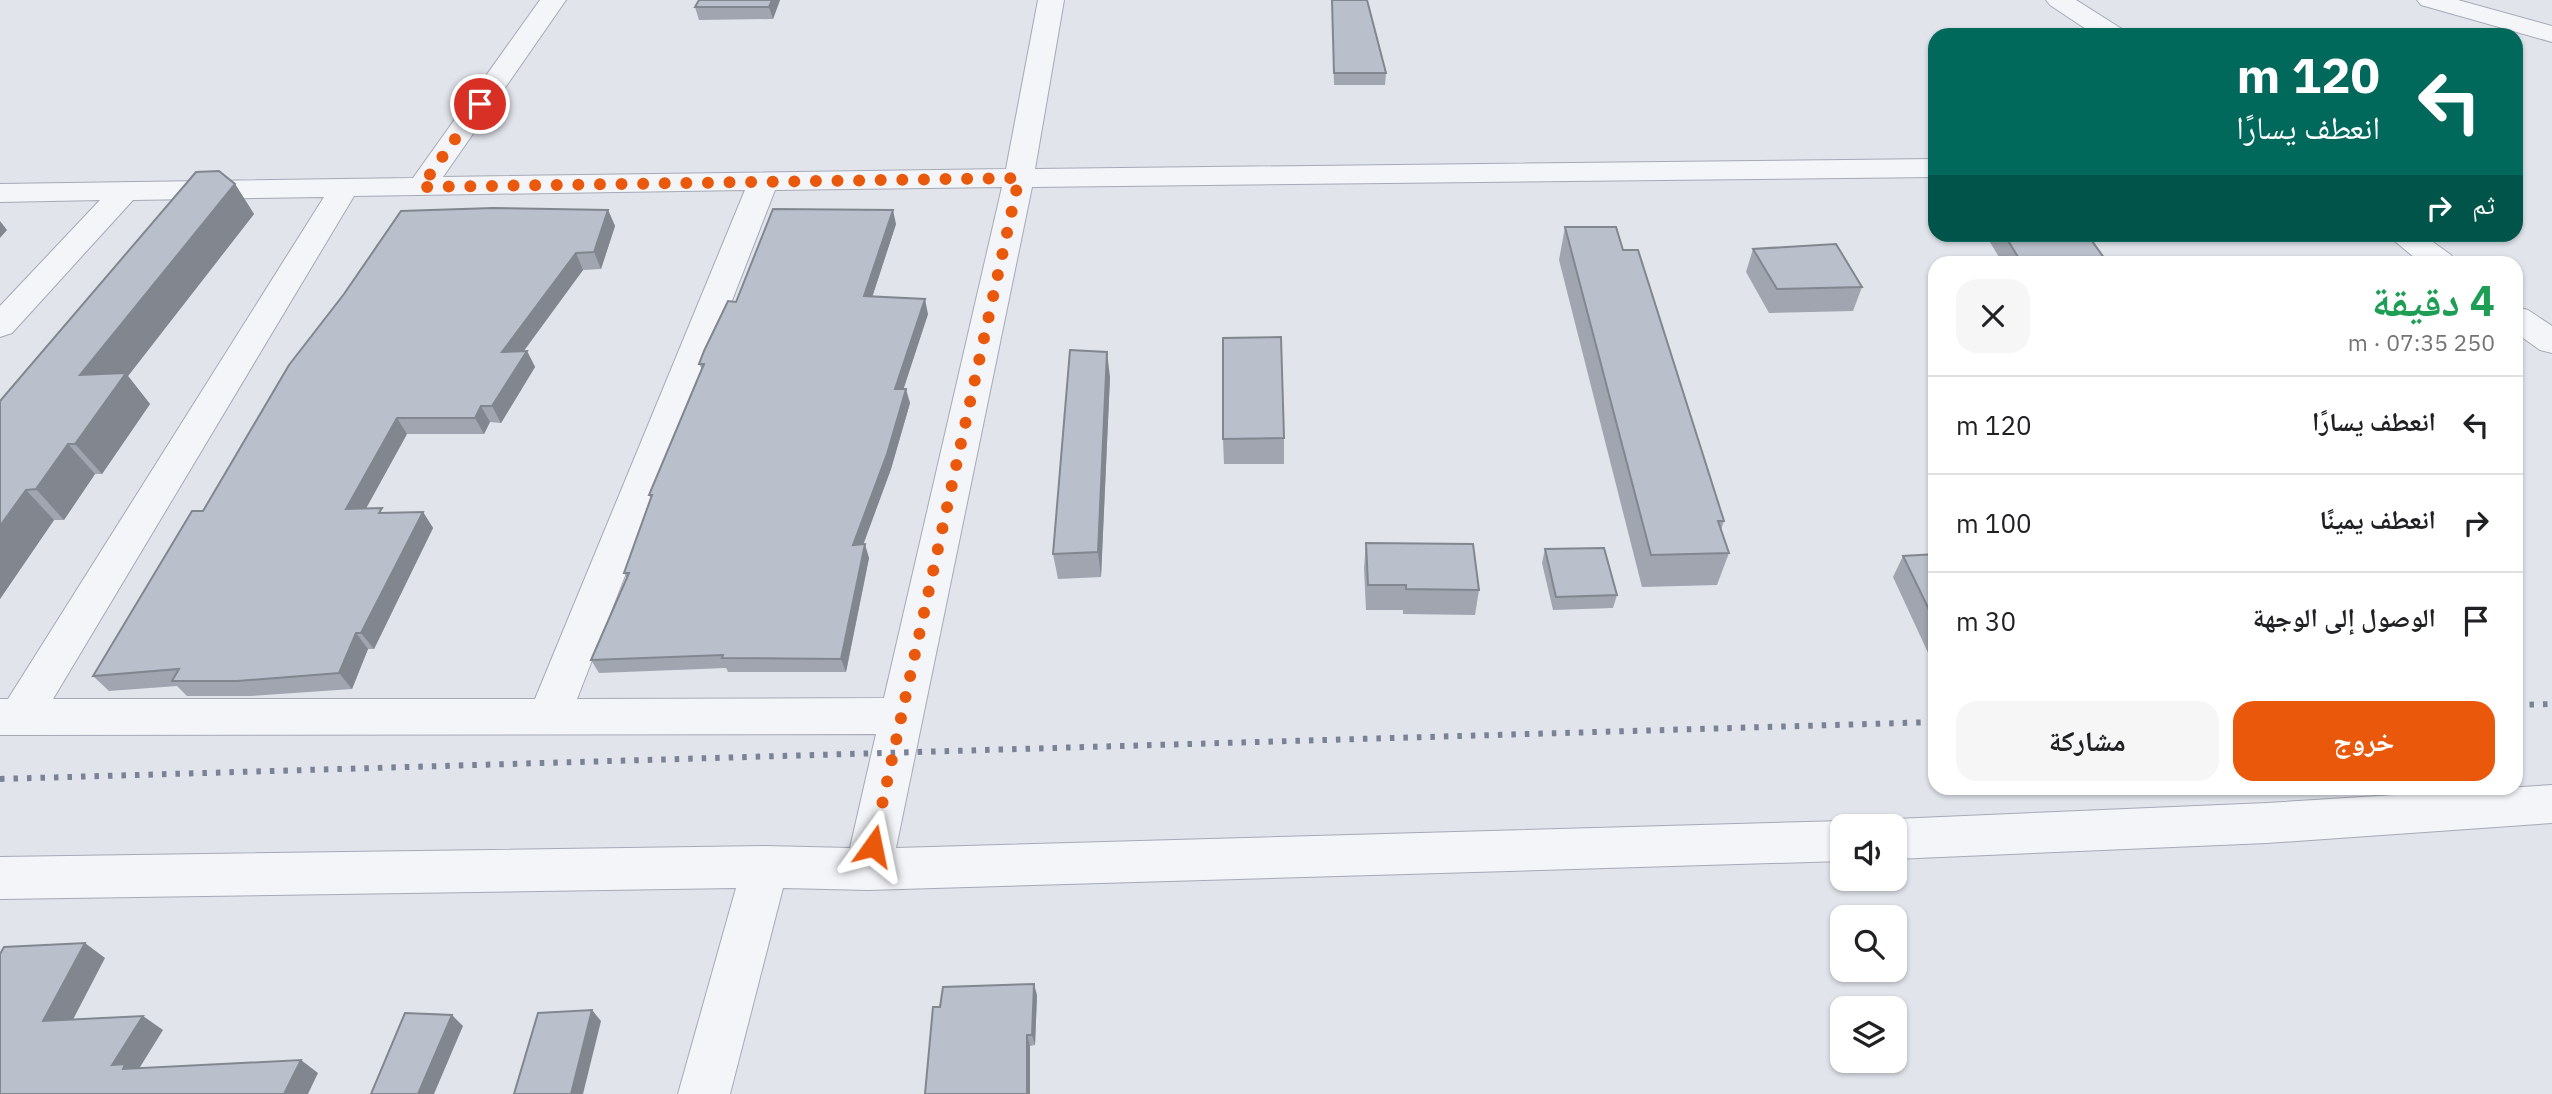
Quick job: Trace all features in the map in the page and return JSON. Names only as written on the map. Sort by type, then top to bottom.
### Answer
[{"type":"street","points":[[421,187],[553,0]]},
{"type":"street","points":[[868,869],[1019,178],[1051,0]]},
{"type":"street","points":[[2059,0],[2102,28]]},
{"type":"street","points":[[2430,0],[2552,34]]},
{"type":"street","points":[[0,193],[764,181],[1928,168]]},
{"type":"street","points":[[549,716],[764,181]]},
{"type":"street","points":[[10,718],[344,188]]},
{"type":"street","points":[[0,326],[125,191]]},
{"type":"street","points":[[2412,242],[2432,256]]},
{"type":"street","points":[[2523,322],[2552,342]]},
{"type":"street","points":[[10,718],[903,716]]},
{"type":"street","points":[[1907,838],[2281,822],[2552,804]]},
{"type":"street","points":[[2,881],[765,867],[868,869],[1830,841]]},
{"type":"street","points":[[704,1094],[765,867]]},
{"type":"building","points":[[699,0],[772,0],[769,7],[695,7]]},
{"type":"building","points":[[1332,0],[1367,0],[1386,73],[1334,73]]},
{"type":"building","points":[[219,171],[235,184],[80,375],[126,373],[75,444],[68,444],[36,489],[26,490],[0,526],[0,401],[196,172]]},
{"type":"building","points":[[493,208],[608,210],[594,252],[576,253],[502,352],[527,351],[492,406],[481,406],[475,418],[397,418],[346,509],[382,508],[379,513],[423,512],[361,633],[356,633],[339,673],[237,681],[172,681],[179,669],[93,676],[192,511],[203,511],[289,365],[344,294],[401,211]]},
{"type":"building","points":[[773,209],[893,210],[864,296],[925,299],[895,389],[906,389],[887,454],[853,545],[865,544],[841,659],[722,658],[723,655],[591,660],[629,573],[624,573],[652,495],[649,495],[704,364],[699,364],[704,351],[728,301],[736,302]]},
{"type":"building","points":[[1565,227],[1616,227],[1623,250],[1638,250],[1724,521],[1718,521],[1729,553],[1651,555]]},
{"type":"building","points":[[2009,242],[2093,242],[2103,256],[2017,256]]},
{"type":"building","points":[[1836,244],[1862,287],[1777,289],[1753,249]]},
{"type":"building","points":[[1281,337],[1284,438],[1223,439],[1223,338]]},
{"type":"building","points":[[1070,350],[1107,352],[1098,552],[1053,554]]},
{"type":"building","points":[[1366,543],[1473,544],[1479,590],[1406,589],[1406,585],[1368,585]]},
{"type":"building","points":[[1604,548],[1617,595],[1556,597],[1545,549]]},
{"type":"building","points":[[1928,554],[1928,608],[1903,556]]},
{"type":"building","points":[[85,943],[43,1021],[143,1016],[112,1065],[125,1064],[123,1069],[301,1060],[284,1094],[0,1094],[0,954],[4,947]]},
{"type":"building","points":[[1034,984],[1032,1035],[1027,1035],[1027,1094],[925,1094],[933,1007],[940,1007],[943,987]]},
{"type":"building","points":[[592,1010],[571,1094],[514,1094],[538,1013]]},
{"type":"building","points":[[405,1013],[452,1015],[418,1094],[371,1094]]},
{"type":"railway","points":[[2523,705],[2552,704]]},
{"type":"railway","points":[[0,779],[1928,722]]},
{"type":"route","points":[[480,104],[421,187],[1019,178],[873,846]]}]
